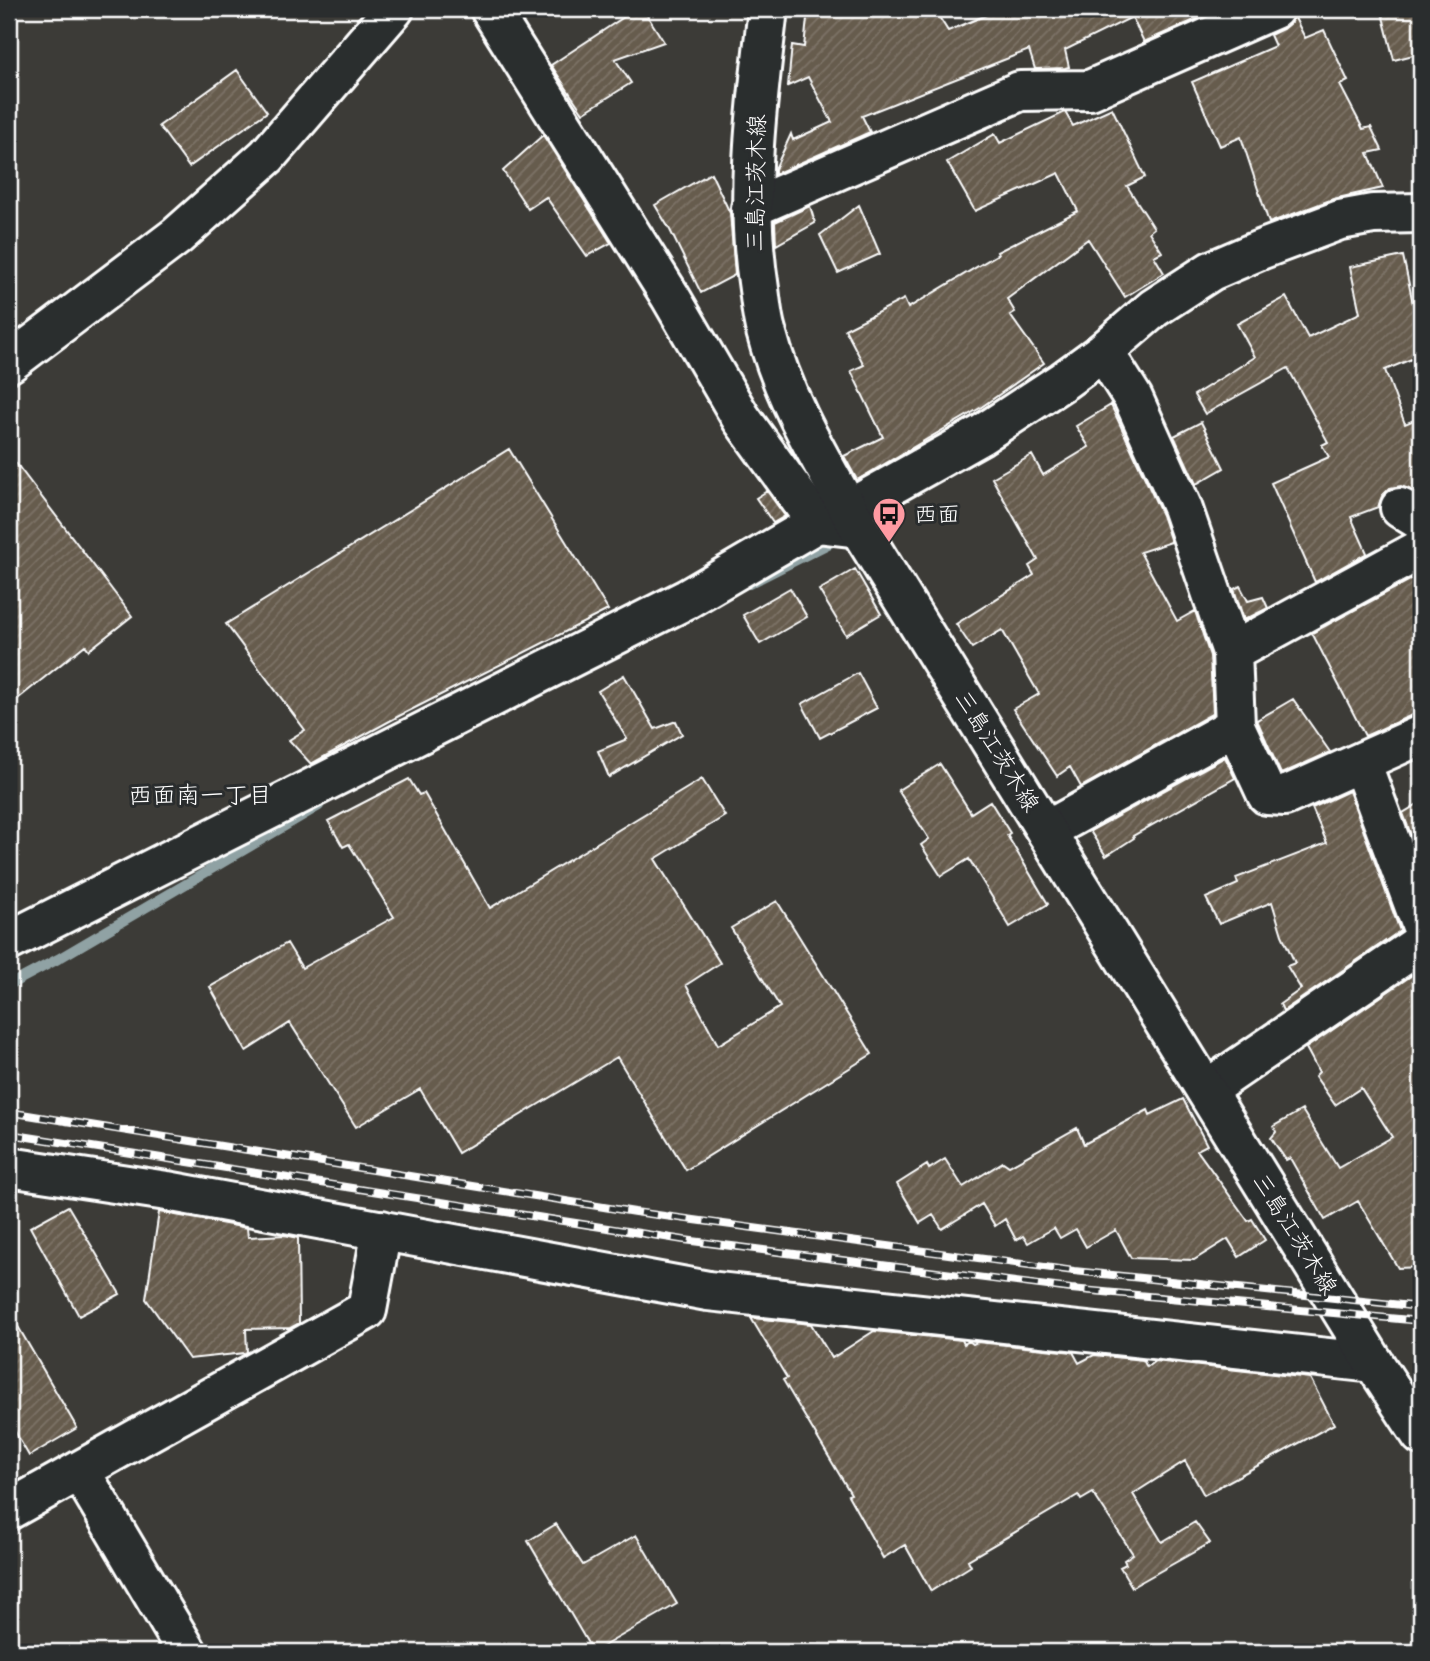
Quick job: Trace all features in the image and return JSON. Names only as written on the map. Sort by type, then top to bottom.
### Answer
[{"type":"street","points":[[9,363],[177,236],[267,156],[394,9]]},
{"type":"street","points":[[490,9],[670,296],[741,418],[842,520]]},
{"type":"street","name":"三島江茨木線","points":[[768,9],[754,119],[751,208],[753,248],[766,331],[792,405],[842,520],[1046,831],[1421,1435]]},
{"type":"street","points":[[751,208],[1020,91],[1090,90],[1274,9]]},
{"type":"street","points":[[9,941],[842,520],[1053,388],[1104,351],[1154,308],[1211,271],[1340,220],[1373,214],[1421,213]]},
{"type":"street","points":[[1114,369],[1133,398],[1182,507],[1232,652],[1235,726],[1267,795],[1285,796],[1421,735]]},
{"type":"street","points":[[1232,652],[1421,549]]},
{"type":"street","points":[[1046,831],[1235,726]]},
{"type":"street","points":[[1361,762],[1421,924]]},
{"type":"street","points":[[1206,1090],[1421,943]]},
{"type":"street","points":[[9,1167],[167,1191],[708,1291],[1374,1363]]},
{"type":"street","points":[[9,1510],[367,1310],[382,1230]]},
{"type":"street","points":[[80,1471],[187,1652]]},
{"type":"building","points":[[636,9],[643,9],[664,42],[615,59],[631,83],[583,113],[551,65]]},
{"type":"building","points":[[808,9],[934,9],[948,31],[1001,9],[1220,9],[1144,42],[1132,17],[1065,50],[1069,67],[1065,68],[1035,69],[1029,50],[862,116],[870,132],[775,174],[791,134],[793,140],[832,122],[808,77],[788,86],[792,45],[804,47]]},
{"type":"building","points":[[1399,9],[1421,9],[1421,53],[1394,60],[1382,13]]},
{"type":"building","points":[[1294,16],[1305,38],[1324,30],[1348,81],[1340,85],[1363,129],[1371,127],[1382,150],[1368,153],[1383,188],[1333,199],[1269,223],[1241,137],[1220,146],[1192,82],[1275,46],[1270,35],[1283,29]]},
{"type":"building","points":[[237,70],[267,112],[189,167],[159,126]]},
{"type":"building","points":[[1112,108],[1145,177],[1127,186],[1154,228],[1149,232],[1162,252],[1154,256],[1164,273],[1125,297],[1088,239],[1007,299],[1015,312],[1010,315],[1044,363],[980,408],[857,480],[844,456],[883,437],[851,371],[864,365],[845,329],[904,299],[908,308],[998,254],[997,252],[1078,211],[1059,173],[975,211],[947,162],[995,134],[1000,143],[1065,112],[1073,126]]},
{"type":"building","points":[[543,135],[611,243],[587,256],[546,197],[528,209],[503,171]]},
{"type":"building","points":[[711,173],[730,213],[735,275],[701,293],[655,205]]},
{"type":"building","points":[[859,205],[880,254],[838,273],[820,235]]},
{"type":"building","points":[[810,206],[815,223],[776,245],[775,222]]},
{"type":"building","points":[[1403,256],[1415,313],[1421,327],[1421,355],[1385,370],[1405,424],[1421,417],[1421,490],[1415,492],[1401,486],[1390,488],[1382,496],[1378,507],[1351,517],[1367,553],[1315,582],[1271,483],[1329,457],[1322,445],[1328,442],[1288,368],[1205,414],[1194,395],[1255,357],[1237,324],[1286,297],[1308,338],[1360,313],[1350,267]]},
{"type":"building","points":[[1111,405],[1162,515],[1171,542],[1140,552],[1177,621],[1195,611],[1210,656],[1213,713],[1081,787],[1070,767],[1057,776],[1013,709],[1039,694],[1002,630],[972,648],[956,624],[1034,575],[1029,566],[1038,560],[992,478],[1032,455],[1043,475],[1089,447],[1076,426]]},
{"type":"building","points":[[1201,422],[1224,468],[1196,484],[1174,436]]},
{"type":"building","points":[[509,449],[608,610],[399,716],[311,764],[289,740],[305,730],[226,624]]},
{"type":"building","points":[[9,454],[132,616],[89,650],[85,645],[9,706]]},
{"type":"building","points":[[767,491],[785,516],[773,523],[756,498]]},
{"type":"building","points":[[855,569],[881,614],[846,635],[819,590]]},
{"type":"building","points":[[1421,574],[1421,713],[1365,736],[1312,633]]},
{"type":"building","points":[[1240,586],[1248,601],[1263,597],[1268,608],[1244,620],[1234,589]]},
{"type":"building","points":[[790,588],[807,617],[760,644],[743,615]]},
{"type":"building","points":[[858,673],[877,708],[820,738],[802,704]]},
{"type":"building","points":[[624,675],[655,729],[676,721],[682,734],[609,777],[598,751],[627,739],[598,691]]},
{"type":"building","points":[[1293,699],[1330,752],[1281,774],[1257,720]]},
{"type":"building","points":[[1225,757],[1235,778],[1133,836],[1134,838],[1106,856],[1090,831]]},
{"type":"building","points":[[940,764],[971,813],[990,801],[1048,904],[1010,927],[969,859],[941,876],[921,845],[929,839],[898,790]]},
{"type":"building","points":[[409,779],[419,795],[424,793],[490,908],[702,779],[725,816],[655,859],[720,963],[686,985],[718,1045],[780,1007],[731,928],[777,901],[872,1054],[686,1170],[617,1057],[458,1153],[420,1089],[356,1127],[290,1023],[246,1051],[210,987],[287,943],[302,968],[394,917],[349,844],[343,847],[328,821]]},
{"type":"building","points":[[1349,791],[1400,931],[1283,1011],[1280,1004],[1301,989],[1287,966],[1295,963],[1282,935],[1272,902],[1219,924],[1206,898],[1238,884],[1236,878],[1327,843],[1312,808]]},
{"type":"building","points":[[1421,802],[1421,862],[1403,813]]},
{"type":"building","points":[[1421,969],[1421,1267],[1398,1268],[1358,1201],[1325,1220],[1290,1158],[1286,1160],[1271,1138],[1276,1132],[1274,1126],[1302,1110],[1338,1168],[1392,1137],[1361,1088],[1335,1105],[1315,1076],[1319,1072],[1306,1048]]},
{"type":"building","points":[[1183,1099],[1207,1145],[1197,1150],[1248,1221],[1252,1219],[1265,1240],[1239,1257],[1228,1239],[1194,1260],[1131,1258],[1116,1230],[1086,1247],[1076,1229],[1060,1238],[1054,1228],[1028,1243],[1023,1236],[1016,1240],[1005,1219],[995,1226],[982,1204],[942,1229],[933,1215],[920,1223],[897,1184],[927,1165],[929,1169],[945,1159],[963,1187],[1003,1162],[1009,1166],[1077,1128],[1084,1144],[1148,1110],[1150,1115]]},
{"type":"building","points":[[68,1206],[120,1294],[79,1316],[30,1227]]},
{"type":"building","points":[[159,1212],[247,1228],[248,1237],[285,1235],[298,1238],[299,1323],[290,1328],[246,1329],[245,1353],[189,1359],[146,1299]]},
{"type":"building","points":[[9,1311],[77,1428],[29,1456],[9,1421]]},
{"type":"building","points":[[751,1318],[811,1324],[832,1358],[874,1331],[962,1340],[964,1344],[969,1341],[973,1344],[977,1342],[1073,1352],[1079,1363],[1094,1355],[1143,1360],[1147,1367],[1155,1361],[1310,1378],[1334,1424],[1204,1495],[1185,1461],[1133,1494],[1162,1542],[1195,1522],[1210,1543],[1132,1587],[1120,1567],[1126,1564],[1124,1560],[1133,1554],[1093,1493],[1081,1500],[1078,1495],[968,1560],[971,1566],[931,1591],[905,1545],[883,1558],[848,1495],[851,1494],[783,1380],[787,1378]]},
{"type":"building","points":[[556,1524],[583,1565],[636,1535],[677,1604],[593,1652],[528,1541]]},
{"type":"waterway","points":[[749,584],[836,540]]},
{"type":"waterway","points":[[9,985],[319,806]]},
{"type":"railway","points":[[9,1112],[635,1212],[1074,1271],[1421,1307]]},
{"type":"railway","points":[[9,1134],[684,1240],[1071,1289],[1421,1321]]},
{"type":"place","name":"西面","points":[[889,544]]},
{"type":"district","name":"西面南一丁目","points":[[200,795]]}]
